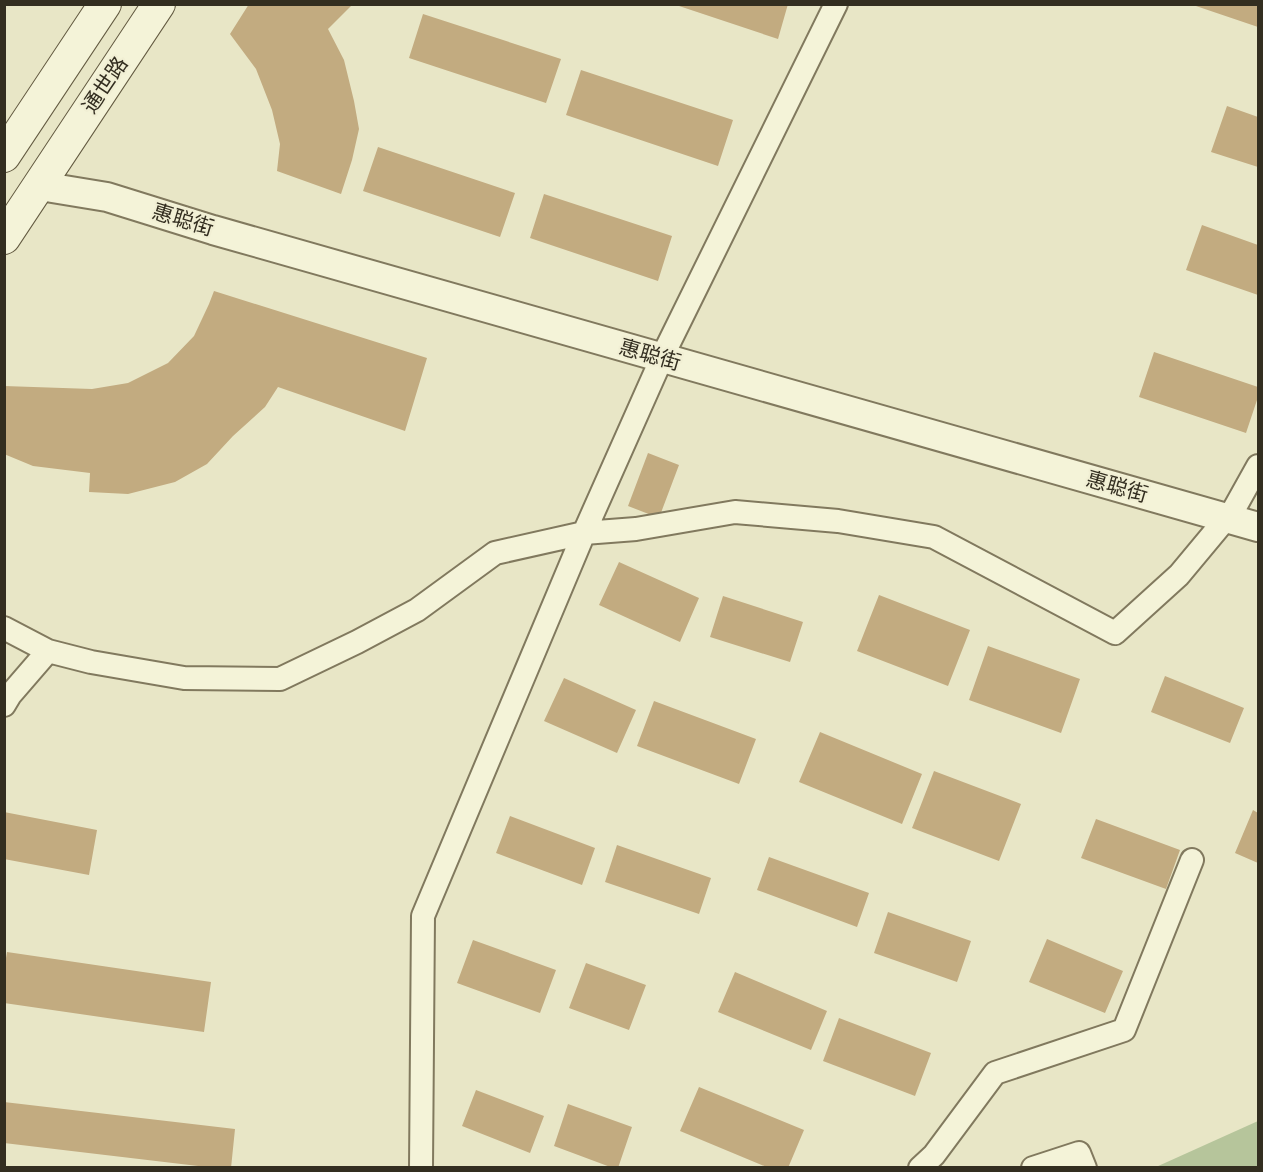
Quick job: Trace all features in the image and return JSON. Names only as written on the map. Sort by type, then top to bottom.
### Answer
[{"type":"main road","points":[[46,176],[5,157],[105,4]]},
{"type":"main road","name":"通世路","points":[[4,238],[159,4]]},
{"type":"street","points":[[421,1167],[423,916],[584,533],[664,355],[836,4]]},
{"type":"street","name":"惠聪街","points":[[46,176],[213,230],[1240,514],[1258,527]]},
{"type":"street","points":[[4,628],[48,651],[91,662],[184,678],[280,679],[417,610],[495,553],[584,533],[636,529],[735,512],[838,521],[934,537],[1115,633],[1179,575],[1240,514],[1258,466]]},
{"type":"street","points":[[4,705],[48,651]]},
{"type":"street","points":[[920,1167],[934,1155],[995,1073],[1124,1029],[1192,861]]},
{"type":"street","points":[[1033,1167],[1079,1153],[1085,1167]]},
{"type":"green space","points":[[1258,1121],[1258,1167],[1156,1167]]},
{"type":"building","points":[[249,4],[353,4],[328,29],[344,60],[359,129],[341,194],[277,171],[280,144],[272,110],[256,69],[230,34]]},
{"type":"building","points":[[673,4],[788,4],[778,39]]},
{"type":"building","points":[[1258,4],[1258,27],[1193,5]]},
{"type":"building","points":[[423,14],[561,59],[546,103],[409,58]]},
{"type":"building","points":[[581,70],[733,120],[718,166],[566,115]]},
{"type":"building","points":[[1227,106],[1258,117],[1258,167],[1211,152]]},
{"type":"building","points":[[378,147],[515,193],[500,237],[363,191]]},
{"type":"building","points":[[544,194],[672,236],[658,281],[530,238]]},
{"type":"building","points":[[1202,225],[1258,245],[1258,295],[1186,270]]},
{"type":"building","points":[[214,291],[427,358],[405,431],[278,387],[265,407],[207,464],[175,482],[128,494],[89,492],[90,473],[33,466],[4,454],[4,386],[92,389],[128,383],[168,363],[194,336]]},
{"type":"building","points":[[1154,352],[1258,387],[1258,397],[1246,433],[1139,397]]},
{"type":"building","points":[[648,453],[679,465],[659,518],[628,506]]},
{"type":"building","points":[[619,562],[699,598],[680,642],[599,605]]},
{"type":"building","points":[[879,595],[970,630],[948,686],[857,651]]},
{"type":"building","points":[[723,596],[803,622],[790,662],[710,637]]},
{"type":"building","points":[[988,646],[1080,679],[1061,733],[969,700]]},
{"type":"building","points":[[1165,676],[1244,708],[1230,743],[1151,712]]},
{"type":"building","points":[[564,678],[636,710],[617,753],[544,721]]},
{"type":"building","points":[[654,701],[756,739],[739,784],[637,746]]},
{"type":"building","points":[[820,732],[922,774],[902,824],[799,782]]},
{"type":"building","points":[[934,771],[1021,804],[999,861],[912,828]]},
{"type":"building","points":[[1253,810],[1258,813],[1258,863],[1235,853]]},
{"type":"building","points":[[4,812],[97,830],[89,875],[4,859]]},
{"type":"building","points":[[510,816],[595,848],[582,885],[496,853]]},
{"type":"building","points":[[1096,819],[1180,850],[1166,889],[1081,858]]},
{"type":"building","points":[[617,845],[711,878],[699,914],[605,882]]},
{"type":"building","points":[[769,857],[869,893],[857,927],[757,890]]},
{"type":"building","points":[[888,912],[971,941],[957,982],[874,953]]},
{"type":"building","points":[[1047,939],[1123,971],[1105,1013],[1029,982]]},
{"type":"building","points":[[473,940],[556,970],[540,1013],[457,983]]},
{"type":"building","points":[[7,952],[211,982],[204,1032],[4,1003],[4,970]]},
{"type":"building","points":[[586,963],[646,985],[629,1030],[569,1008]]},
{"type":"building","points":[[735,972],[827,1011],[811,1050],[718,1012]]},
{"type":"building","points":[[839,1018],[931,1053],[915,1096],[823,1061]]},
{"type":"building","points":[[699,1087],[804,1130],[788,1168],[769,1168],[680,1131]]},
{"type":"building","points":[[476,1090],[544,1116],[530,1153],[462,1126]]},
{"type":"building","points":[[4,1102],[235,1129],[231,1168],[4,1143]]},
{"type":"building","points":[[568,1104],[632,1127],[618,1168],[554,1146]]}]
